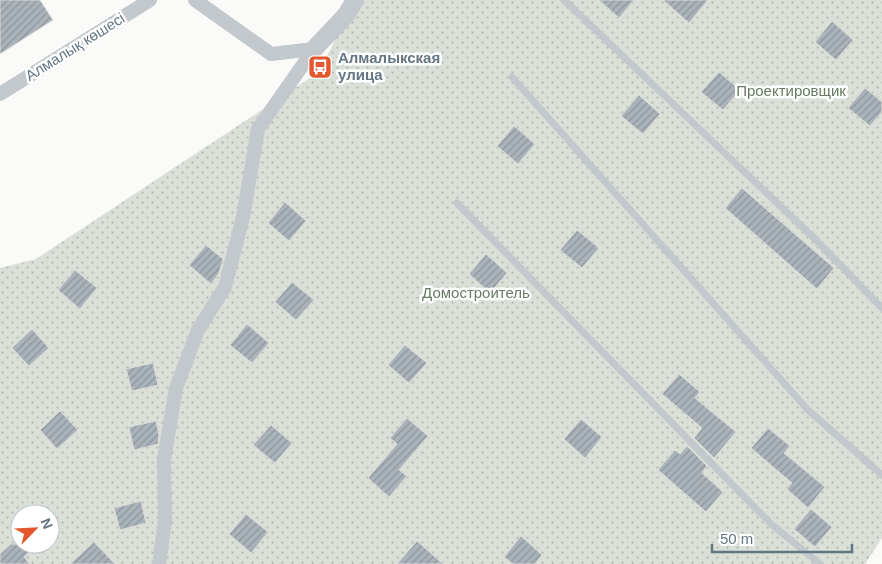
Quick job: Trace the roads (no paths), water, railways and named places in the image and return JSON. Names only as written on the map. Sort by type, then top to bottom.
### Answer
[{"type":"street","name":"Алмалық көшесі","points":[[0,94],[150,0]]},
{"type":"street","points":[[195,0],[272,54],[314,49]]},
{"type":"street","points":[[159,564],[165,521],[164,460],[176,388],[198,330],[225,287],[242,217],[258,129],[314,49],[346,15],[355,0]]},
{"type":"lane","points":[[564,0],[816,240],[882,308]]},
{"type":"lane","points":[[512,77],[808,410],[882,475]]},
{"type":"lane","points":[[456,203],[770,523],[820,564]]},
{"type":"place","name":"Алмалыкская улица","points":[[320,67]]},
{"type":"park label","name":"Проектировщик","points":[[791,91]]},
{"type":"park label","name":"Домостроитель","points":[[476,293]]}]
